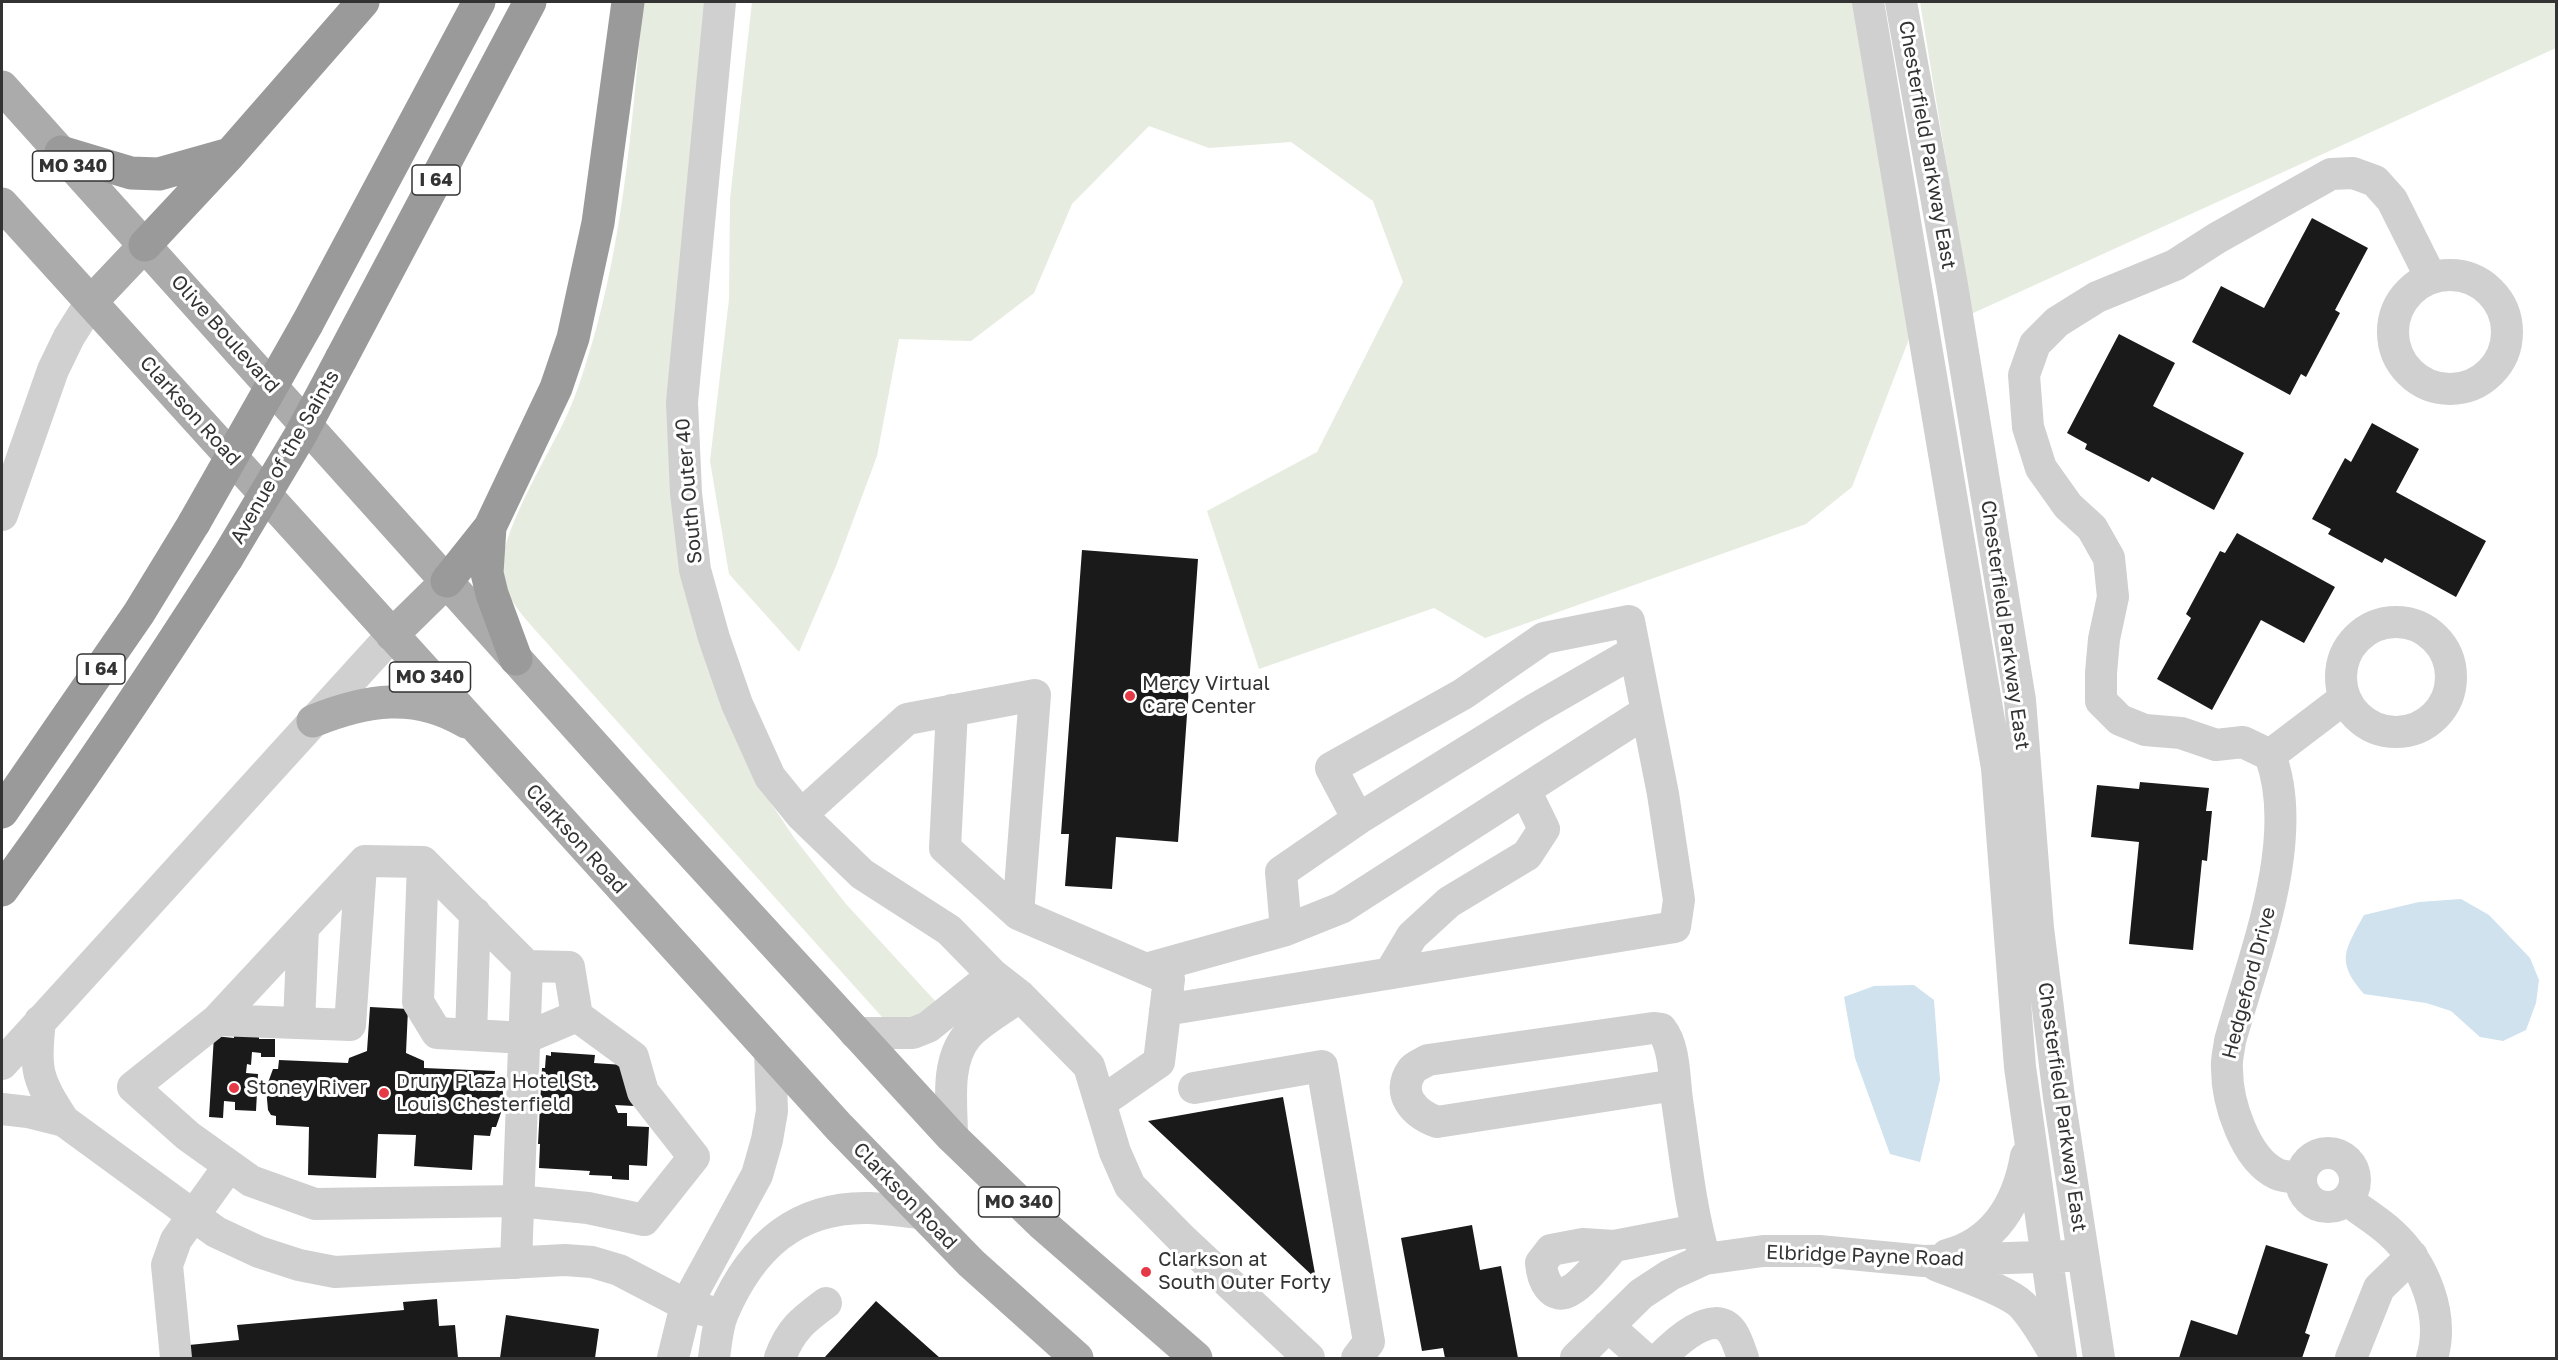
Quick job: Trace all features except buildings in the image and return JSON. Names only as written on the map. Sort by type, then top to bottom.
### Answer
[{"type":"highway","points":[[145,245],[230,154],[363,2]]},
{"type":"highway","name":"I 64","points":[[2,812],[139,613],[194,523],[307,324],[479,2]]},
{"type":"highway","name":"Avenue of the Saints","points":[[2,890],[66,803],[133,705],[227,558],[301,434],[530,2]]},
{"type":"highway","points":[[447,581],[490,528],[556,388],[573,338],[598,223],[628,2]]},
{"type":"highway","points":[[61,152],[131,173],[159,174],[230,154]]},
{"type":"highway","points":[[490,528],[488,573],[492,594],[516,659]]},
{"type":"main road","name":"Olive Boulevard","points":[[2,87],[447,581]]},
{"type":"main road","name":"MO 340","points":[[2,204],[91,302]]},
{"type":"main road","points":[[91,302],[145,245]]},
{"type":"main road","name":"Clarkson Road","points":[[91,302],[475,728],[920,1213],[1077,1359]]},
{"type":"main road","points":[[392,635],[447,581]]},
{"type":"main road","name":"MO 340","points":[[447,581],[855,1033],[952,1137],[1049,1231],[1196,1359]]},
{"type":"main road","points":[[313,721],[364,704],[393,701],[420,704],[449,712],[475,728]]},
{"type":"street","name":"South Outer 40","points":[[720,2],[682,402],[686,493],[695,570],[714,638],[737,704],[770,777],[801,814],[862,874],[949,930],[993,975],[1020,996]]},
{"type":"street","name":"Chesterfield Parkway East","points":[[1868,2],[1997,768],[2020,1067],[2060,1359]]},
{"type":"street","name":"Chesterfield Parkway East","points":[[1901,2],[1952,285],[2020,700],[2038,928],[2059,1097],[2099,1359]]},
{"type":"street","points":[[2345,698],[2270,755],[2243,742],[2216,745],[2181,733],[2145,730],[2120,720],[2102,701],[2101,673],[2104,639],[2113,597],[2109,558],[2092,528],[2068,506],[2041,468],[2028,427],[2024,375],[2035,344],[2057,322],[2097,297],[2175,265],[2331,174],[2353,173],[2375,181],[2392,200],[2432,278]]},
{"type":"street","points":[[2,515],[53,370],[69,337],[91,302]]},
{"type":"street","points":[[1165,1010],[1675,927],[1679,900],[1661,783],[1629,621],[1544,638],[1463,694],[1331,768],[1358,819]]},
{"type":"street","points":[[2,1064],[392,635]]},
{"type":"street","points":[[1286,930],[1281,872],[1358,819],[1535,709],[1634,652]]},
{"type":"street","points":[[801,814],[907,718],[1035,695],[1018,915]]},
{"type":"street","points":[[952,710],[945,848],[1018,915],[1169,979],[1159,1062],[1100,1103]]},
{"type":"street","points":[[1146,969],[1286,930],[1341,908],[1646,712]]},
{"type":"street","name":"Hedgeford Drive","points":[[2270,755],[2277,772],[2280,791],[2276,883],[2230,1041],[2226,1068],[2231,1101],[2241,1131],[2258,1158],[2278,1174],[2300,1178]]},
{"type":"street","points":[[1390,974],[1412,936],[1449,902],[1527,855],[1544,830],[1525,790]]},
{"type":"street","points":[[365,861],[423,862],[527,966],[569,967],[577,1017],[633,1057],[643,1092],[694,1157],[644,1220],[588,1208],[518,1201],[315,1204],[251,1181],[188,1136],[133,1088],[217,1020],[365,861]]},
{"type":"street","points":[[423,862],[418,1002],[437,1033],[525,1038],[577,1017]]},
{"type":"street","points":[[217,1020],[350,1025],[361,866]]},
{"type":"street","points":[[471,1035],[475,913]]},
{"type":"street","points":[[299,1023],[303,928]]},
{"type":"street","points":[[516,1263],[527,966]]},
{"type":"street","points":[[855,1033],[913,1033],[951,1009],[993,975]]},
{"type":"street","points":[[952,1137],[952,1080],[956,1056],[968,1035],[1020,996],[1089,1066],[1115,1152],[1130,1186],[1181,1238],[1309,1359]]},
{"type":"street","points":[[40,1022],[35,1058],[39,1075],[47,1095],[64,1121],[193,1217],[216,1232],[259,1252],[299,1265],[334,1272],[565,1260],[592,1262],[619,1270],[686,1305],[722,1315]]},
{"type":"street","points":[[1614,1246],[1701,1245],[1668,1037],[1661,1029],[1653,1028],[1428,1060],[1412,1070],[1406,1087],[1409,1102],[1422,1117],[1437,1122],[1675,1085]]},
{"type":"street","points":[[672,1359],[686,1305],[757,1175],[772,1111],[770,1052]]},
{"type":"street","points":[[1194,1088],[1322,1066],[1369,1342],[1357,1359]]},
{"type":"street","points":[[2,1109],[20,1110],[64,1121]]},
{"type":"street","points":[[1924,1261],[1959,1252],[1979,1241],[2001,1222],[2010,1209],[2022,1181],[2030,1137]]},
{"type":"street","points":[[2322,1153],[2340,1155],[2347,1160],[2355,1176],[2352,1193],[2347,1200],[2330,1208],[2312,1203],[2301,1188],[2300,1178],[2302,1170],[2314,1156],[2322,1153]]},
{"type":"street","points":[[176,1359],[166,1265],[176,1240],[229,1166]]},
{"type":"street","points":[[2347,1200],[2391,1233],[2412,1256],[2427,1286],[2436,1315],[2432,1359]]},
{"type":"street","points":[[714,1359],[722,1315],[750,1263],[774,1237],[804,1220],[837,1211],[868,1208],[920,1213]]},
{"type":"street","name":"Elbridge Payne Road","points":[[1576,1359],[1641,1294],[1670,1275],[1701,1245],[1762,1251],[1819,1251],[1924,1261],[2083,1255]]},
{"type":"street","points":[[2351,1359],[2379,1288],[2412,1256]]},
{"type":"street","points":[[1924,1261],[1993,1289],[2020,1303],[2060,1359]]},
{"type":"street","points":[[780,1359],[787,1340],[801,1322],[826,1303]]},
{"type":"street","points":[[1660,1359],[1674,1345],[1706,1324],[1717,1323],[1732,1332],[1743,1359]]},
{"type":"street","points":[[1608,1326],[1644,1359]]},
{"type":"shaded area","points":[[643,2],[707,2],[672,390],[756,781],[795,839],[846,904],[937,1003],[899,1036],[530,625],[515,605],[504,584],[503,556],[508,537],[579,385],[605,292],[621,210]]},
{"type":"shaded area","points":[[752,2],[1853,2],[1909,339],[1852,487],[1806,524],[1485,638],[1434,608],[1259,669],[1207,511],[1317,452],[1403,282],[1373,201],[1291,142],[1209,148],[1149,126],[1072,204],[1034,293],[971,341],[899,339],[877,456],[836,566],[799,652],[729,574],[710,461],[729,299],[730,199]]},
{"type":"shaded area","points":[[1920,2],[2556,2],[2556,48],[1971,314]]},
{"type":"water","points":[[2461,899],[2489,915],[2530,958],[2539,980],[2536,1003],[2526,1030],[2503,1041],[2480,1037],[2451,1011],[2426,1003],[2364,994],[2349,973],[2346,964],[2348,947],[2364,915],[2419,902]]},
{"type":"water","points":[[1914,985],[1934,1000],[1940,1080],[1920,1162],[1890,1154],[1855,1058],[1844,997],[1874,986]]},
{"type":"place","name":"Mercy Virtual Care Center","points":[[1130,696]]},
{"type":"place","name":"Stoney River","points":[[234,1088]]},
{"type":"place","name":"Drury Plaza Hotel St. Louis Chesterfield","points":[[384,1093]]},
{"type":"place","name":"Clarkson at South Outer Forty","points":[[1146,1272]]}]
